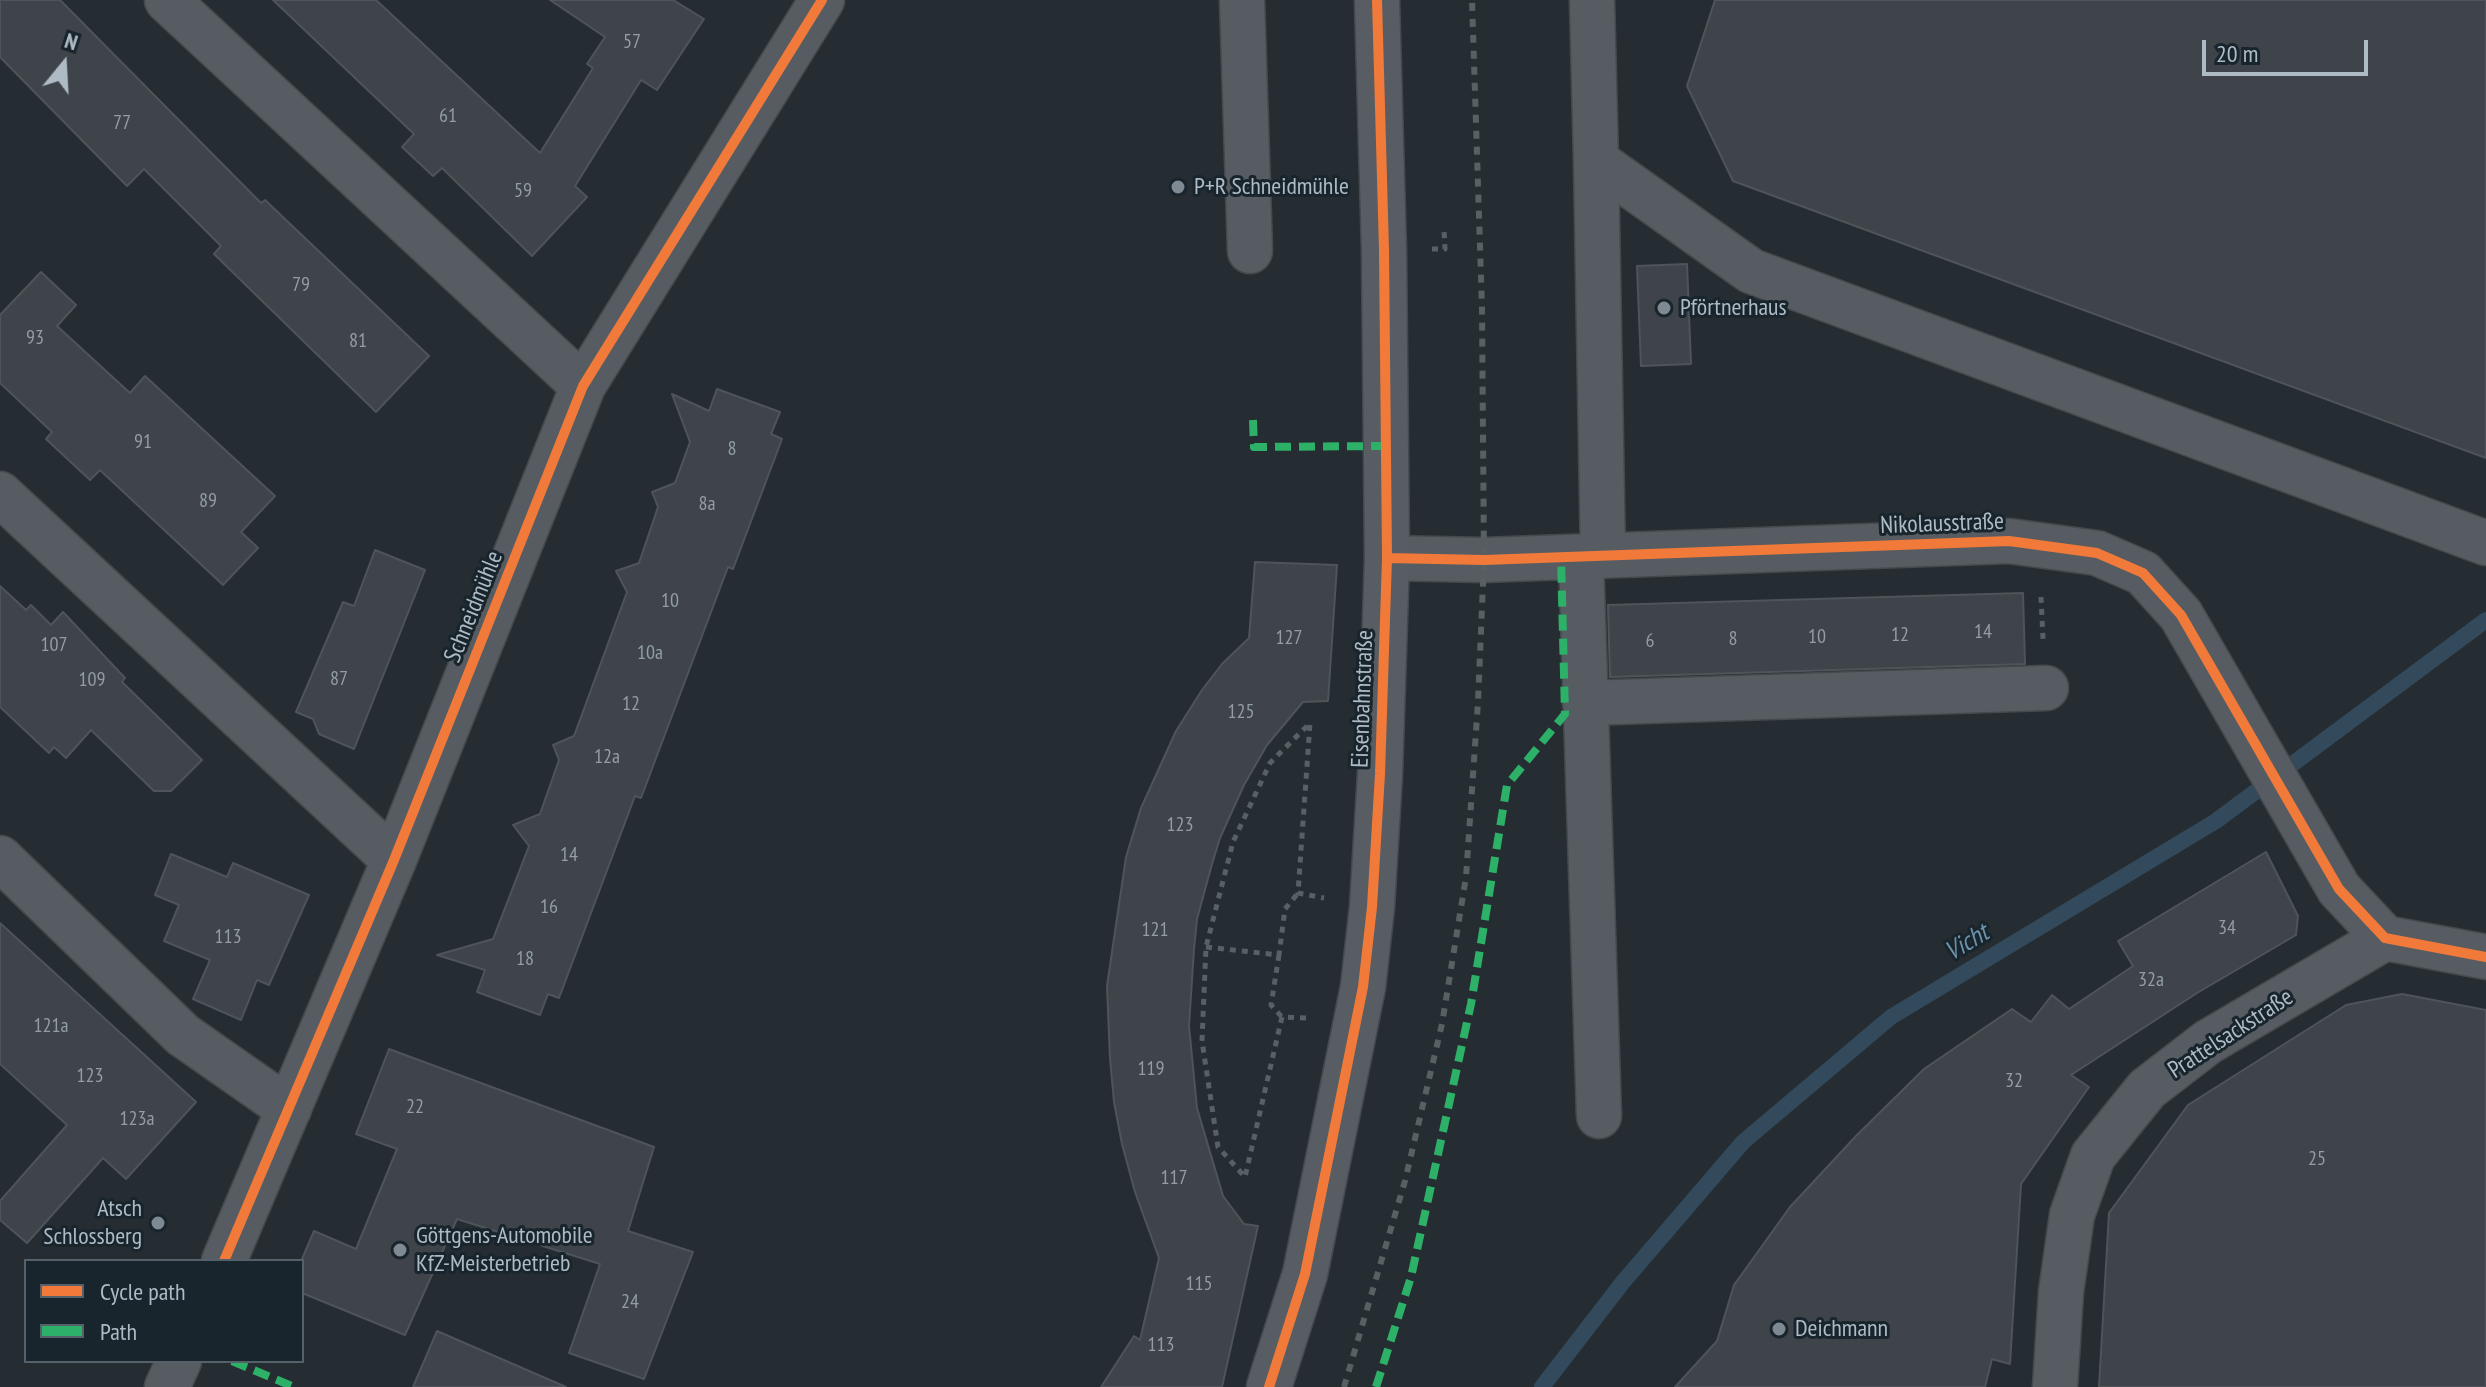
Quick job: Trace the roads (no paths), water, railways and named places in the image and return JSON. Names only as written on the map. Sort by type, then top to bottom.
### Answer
[{"type":"main road","name":"Eisenbahnstraße","points":[[1269,1387],[1305,1274],[1363,987],[1372,907],[1387,558],[1384,236],[1377,0]]},
{"type":"street","points":[[167,0],[583,386]]},
{"type":"street","points":[[1242,0],[1250,251]]},
{"type":"street","points":[[1592,0],[1596,161],[1592,557],[1585,703],[1599,1116]]},
{"type":"street","name":"Schneidmühle","points":[[225,1259],[394,860],[583,386],[801,9]]},
{"type":"street","points":[[1596,161],[1751,271],[2486,543]]},
{"type":"street","points":[[0,494],[394,860]]},
{"type":"street","name":"Nikolausstraße","points":[[1387,558],[1484,560],[2009,541],[2097,553],[2143,573],[2181,615],[2339,889],[2385,938]]},
{"type":"street","points":[[1585,703],[2046,688]]},
{"type":"street","points":[[0,858],[183,1035],[289,1109]]},
{"type":"street","points":[[2385,938],[2486,957]]},
{"type":"street","name":"Prattelsackstraße","points":[[2055,1387],[2061,1292],[2072,1215],[2093,1156],[2147,1089],[2208,1042],[2385,938]]},
{"type":"street","points":[[167,1387],[178,1363]]},
{"type":"waterway","name":"Vicht","points":[[1542,1387],[1623,1282],[1743,1142],[1891,1017],[2216,821],[2486,620]]},
{"type":"railway","points":[[1344,1387],[1405,1181],[1442,1024],[1466,877],[1484,560],[1482,308],[1472,0]]},
{"type":"place","name":"P+R Schneidmühle","points":[[1178,187]]},
{"type":"place","name":"Pförtnerhaus","points":[[1664,308]]},
{"type":"place","name":"Atsch Schlossberg","points":[[158,1223]]},
{"type":"place","name":"Göttgens-Automobile KfZ-Meisterbetrieb","points":[[400,1250]]},
{"type":"place","name":"Deichmann","points":[[1779,1329]]}]
